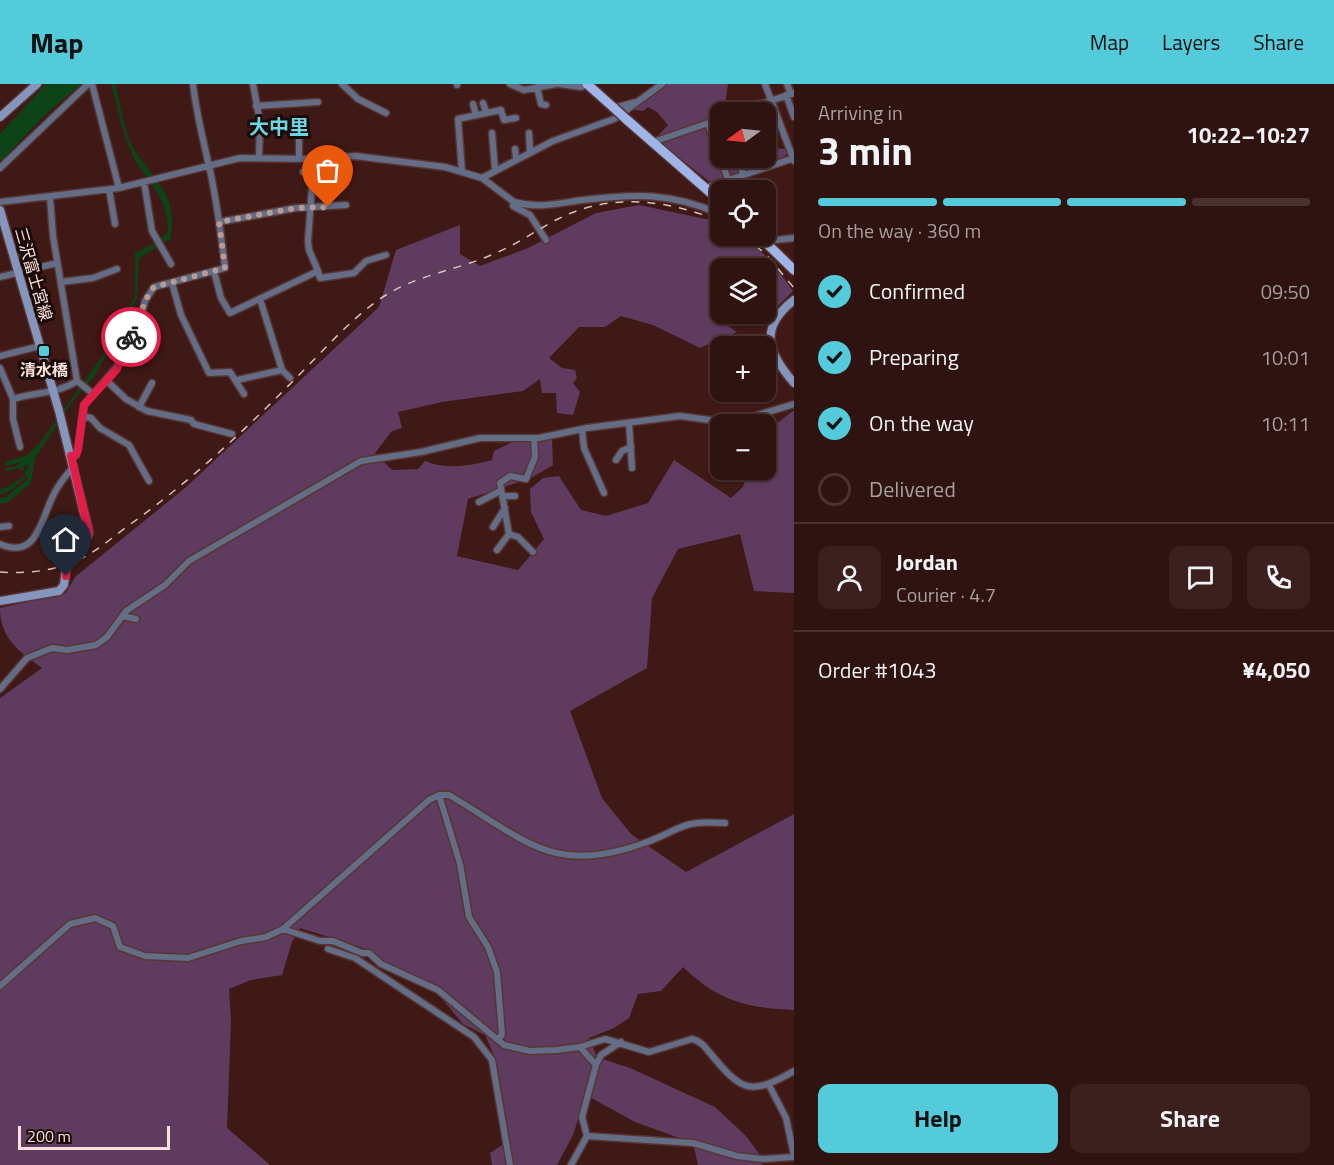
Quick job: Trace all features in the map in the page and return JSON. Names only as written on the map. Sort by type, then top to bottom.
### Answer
[{"type":"main road","points":[[0,117],[37,84]]},
{"type":"main road","points":[[587,84],[710,192]]},
{"type":"main road","name":"三沢富士宮線","points":[[0,210],[63,424],[89,533],[83,545],[67,559],[64,585],[59,591],[50,595],[0,601]]},
{"type":"main road","points":[[771,246],[794,270]]},
{"type":"main road","points":[[794,300],[774,319],[770,336],[772,352],[794,383]]},
{"type":"street","points":[[0,168],[90,84],[119,188]]},
{"type":"street","points":[[71,456],[76,455],[78,449],[84,405],[89,392],[106,381],[117,369],[140,321],[149,293],[154,287],[225,268],[209,165],[198,127],[193,84]]},
{"type":"street","points":[[252,84],[260,122],[259,156]]},
{"type":"street","points":[[342,84],[358,99],[386,113]]},
{"type":"street","points":[[510,84],[524,90],[557,84],[581,87],[587,84]]},
{"type":"street","points":[[482,178],[516,158],[614,119],[662,84]]},
{"type":"street","points":[[705,188],[794,159],[765,84]]},
{"type":"street","points":[[787,84],[794,117]]},
{"type":"street","points":[[537,87],[541,104],[546,105]]},
{"type":"street","points":[[766,102],[790,94]]},
{"type":"street","points":[[256,106],[318,102]]},
{"type":"street","points":[[614,108],[624,103],[640,102]]},
{"type":"street","points":[[483,103],[486,112]]},
{"type":"street","points":[[473,104],[476,115]]},
{"type":"street","points":[[462,172],[458,119],[501,110],[504,120],[516,118]]},
{"type":"street","points":[[653,142],[708,123],[710,129]]},
{"type":"street","points":[[492,133],[495,170]]},
{"type":"street","points":[[529,133],[530,152]]},
{"type":"street","points":[[299,137],[299,159]]},
{"type":"street","points":[[515,149],[516,158]]},
{"type":"street","points":[[482,150],[492,150]]},
{"type":"street","points":[[0,202],[119,188],[209,165],[259,156],[314,159],[355,156],[445,167],[482,178],[514,202],[540,207],[615,196],[653,194],[696,204],[710,210]]},
{"type":"street","points":[[314,159],[309,250],[320,278],[354,273],[366,261],[387,255]]},
{"type":"street","points":[[724,168],[728,179]]},
{"type":"street","points":[[741,168],[743,174]]},
{"type":"street","points":[[303,172],[313,171]]},
{"type":"street","points":[[146,182],[152,231],[171,264]]},
{"type":"street","points":[[110,189],[116,224]]},
{"type":"street","points":[[50,197],[70,352],[79,383],[89,392]]},
{"type":"street","points":[[514,202],[513,206],[530,215],[546,240]]},
{"type":"street","points":[[219,222],[346,205]]},
{"type":"street","points":[[776,238],[794,238]]},
{"type":"street","points":[[0,277],[57,263]]},
{"type":"street","points":[[61,282],[93,278],[117,269]]},
{"type":"street","points":[[214,271],[220,298],[230,313],[318,271]]},
{"type":"street","points":[[172,283],[181,315],[209,373],[230,372],[244,394]]},
{"type":"street","points":[[260,299],[282,370],[290,378]]},
{"type":"street","points":[[0,356],[40,346]]},
{"type":"street","points":[[0,368],[13,399],[13,419],[20,447]]},
{"type":"street","points":[[237,380],[282,370]]},
{"type":"street","points":[[106,381],[139,407],[153,413],[191,420],[194,424],[232,434]]},
{"type":"street","points":[[13,399],[37,392],[53,392],[79,383]]},
{"type":"street","points":[[139,407],[152,383]]},
{"type":"street","points":[[0,688],[27,658],[52,648],[67,650],[96,645],[114,632],[123,616],[165,585],[189,561],[358,462],[422,452],[480,438],[534,438],[680,416],[732,423],[794,404]]},
{"type":"street","points":[[82,416],[92,418],[100,428],[129,445],[149,481]]},
{"type":"street","points":[[629,423],[632,468]]},
{"type":"street","points":[[582,429],[584,448],[604,493]]},
{"type":"street","points":[[497,550],[508,534],[500,483],[510,476],[526,480],[535,457],[534,438]]},
{"type":"street","points":[[616,460],[622,452],[631,447]]},
{"type":"street","points":[[0,544],[10,549],[20,547],[34,538],[53,495],[74,466]]},
{"type":"street","points":[[479,502],[501,493],[515,496]]},
{"type":"street","points":[[493,527],[505,508]]},
{"type":"street","points":[[0,527],[9,526]]},
{"type":"street","points":[[508,534],[518,537],[533,552]]},
{"type":"street","points":[[123,616],[136,619]]},
{"type":"street","points":[[439,795],[460,864],[469,917],[488,947],[499,978],[502,1034],[498,1041]]},
{"type":"street","points":[[0,986],[70,924],[87,918],[95,918],[113,926],[120,947],[144,956],[188,958],[241,941],[266,937],[283,929],[429,800],[439,795],[449,795],[528,844],[552,854],[573,858],[647,842],[681,825],[696,821],[725,823]]},
{"type":"street","points":[[283,929],[321,941],[333,941],[362,953],[369,953],[381,964],[438,990],[504,1045],[530,1051],[580,1047],[605,1039],[649,1052],[685,1040],[698,1040],[730,1076],[749,1087],[769,1085],[794,1071]]},
{"type":"street","points":[[328,949],[355,958],[474,1037],[483,1047],[492,1060],[510,1165]]},
{"type":"street","points":[[571,1165],[586,1136],[582,1117],[596,1065],[601,1055],[621,1042]]},
{"type":"street","points":[[580,1047],[596,1065]]},
{"type":"street","points":[[586,1136],[693,1143],[737,1156],[763,1159],[794,1156],[786,1118],[769,1085]]},
{"type":"shaded area","points":[[46,84],[81,84],[46,114],[0,162],[0,134]]},
{"type":"shaded area","points":[[111,84],[115,84],[131,144],[158,181],[168,201],[172,224],[170,239],[139,258],[137,299],[95,375],[72,402],[35,458],[31,483],[7,503],[0,503],[0,498],[5,498],[27,480],[27,475],[13,489],[0,495],[0,492],[24,476],[29,464],[24,466],[23,471],[18,468],[7,472],[6,468],[17,466],[22,462],[6,466],[5,462],[26,456],[39,444],[101,358],[135,296],[135,253],[159,241],[168,232],[161,199],[129,148]]},
{"type":"shaded area","points":[[661,84],[728,84],[725,102],[710,102],[710,168],[757,168],[753,169],[743,180],[710,180],[710,182],[655,139],[668,125],[657,112],[648,107],[643,111],[634,110],[649,93]]},
{"type":"shaded area","points":[[767,98],[768,102],[746,102]]},
{"type":"shaded area","points":[[776,148],[785,149],[787,153],[781,162],[776,163]]},
{"type":"shaded area","points":[[639,205],[710,220],[710,246],[754,246],[763,253],[767,258],[710,258],[710,324],[725,324],[737,332],[728,336],[710,336],[710,344],[700,348],[653,325],[621,316],[605,327],[579,327],[549,358],[562,368],[575,370],[577,378],[573,383],[580,392],[573,415],[557,413],[556,393],[542,393],[540,379],[523,391],[442,402],[398,412],[402,428],[392,431],[375,453],[392,470],[418,469],[425,461],[458,466],[492,460],[494,451],[529,434],[552,439],[553,465],[531,478],[468,499],[457,556],[518,570],[544,539],[531,512],[530,489],[543,478],[559,476],[581,510],[606,516],[648,503],[674,460],[731,498],[743,487],[745,480],[776,480],[776,424],[794,410],[794,593],[754,591],[740,534],[678,549],[652,598],[647,668],[570,711],[602,798],[631,834],[686,872],[794,814],[794,1010],[734,1001],[708,988],[683,967],[661,991],[638,994],[629,1018],[614,1028],[589,1038],[597,1057],[630,1068],[715,1107],[746,1136],[763,1159],[762,1165],[698,1165],[693,1143],[635,1122],[586,1095],[573,1135],[557,1165],[492,1165],[490,1153],[510,1140],[496,1060],[485,1035],[463,1024],[438,994],[361,947],[300,928],[292,942],[282,975],[251,980],[229,989],[231,1021],[227,1128],[270,1165],[0,1165],[0,698],[42,668],[19,650],[7,636],[3,628],[0,608],[66,593],[75,577],[185,488],[379,307],[396,250],[460,225],[460,254],[480,266],[528,248],[596,213]]},
{"type":"shaded area","points":[[776,268],[779,271],[793,291],[776,308]]},
{"type":"waterway","points":[[0,490],[11,487]]},
{"type":"railway","points":[[0,572],[51,569],[80,559],[100,547],[154,507],[218,453],[356,318],[391,292],[483,258],[558,219],[578,210],[598,205],[618,202],[660,204],[710,218]]},
{"type":"railway","points":[[756,246],[766,254],[794,288]]},
{"type":"way so far","points":[[131,337],[140,321],[145,301],[154,287],[225,268],[219,222],[257,217],[296,208],[328,207]]},
{"type":"place","name":"清水橋","points":[[44,351]]},
{"type":"district","name":"大中里","points":[[279,126]]},
{"type":"route","points":[[66,576],[69,555],[83,545],[89,533],[71,456],[76,455],[78,449],[84,405],[92,393],[117,369],[131,337]]}]
